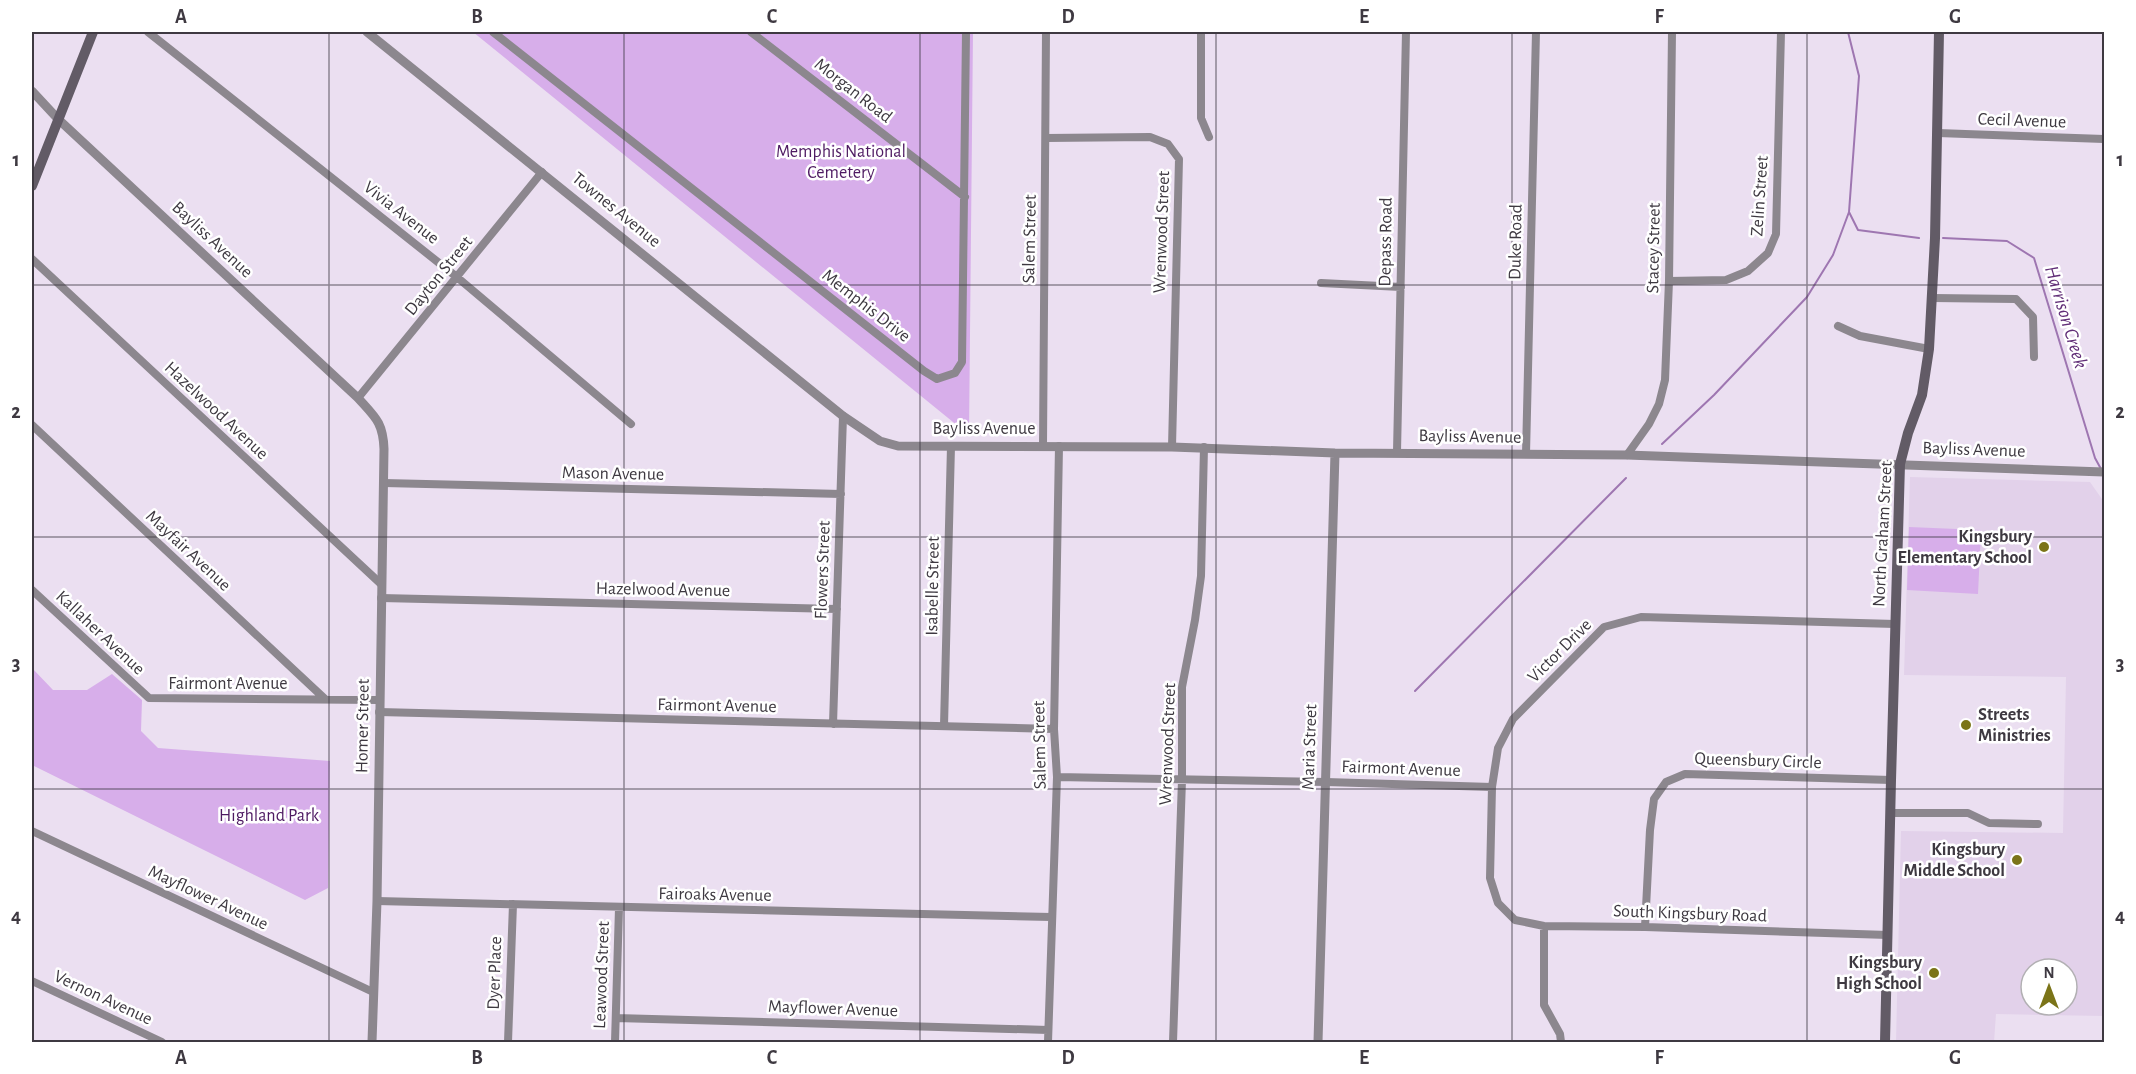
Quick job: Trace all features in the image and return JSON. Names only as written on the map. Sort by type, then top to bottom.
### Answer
[{"type":"main road","points":[[32,186],[93,32]]},
{"type":"main road","name":"North Graham Street","points":[[1885,1042],[1900,464],[1922,394],[1929,349],[1933,297],[1939,32]]},
{"type":"street","name":"Vivia Avenue","points":[[148,32],[458,278],[631,424]]},
{"type":"street","name":"Townes Avenue","points":[[367,32],[843,416]]},
{"type":"street","name":"Memphis Drive","points":[[493,32],[937,379],[955,373],[962,362],[966,32]]},
{"type":"street","name":"Morgan Road","points":[[751,32],[965,197]]},
{"type":"street","name":"Salem Street","points":[[1042,446],[1046,32]]},
{"type":"street","points":[[1201,32],[1201,118],[1209,137]]},
{"type":"street","name":"Depass Road","points":[[1397,452],[1406,32]]},
{"type":"street","name":"Duke Road","points":[[1526,454],[1536,32]]},
{"type":"street","name":"Stacey Street","points":[[1627,455],[1649,424],[1659,404],[1665,380],[1669,281],[1672,32]]},
{"type":"street","name":"Zelin Street","points":[[1669,281],[1726,280],[1748,271],[1768,254],[1776,234],[1780,32]]},
{"type":"street","name":"Bayliss Avenue","points":[[32,91],[58,119],[372,413]]},
{"type":"street","name":"Cecil Avenue","points":[[1938,133],[2104,139]]},
{"type":"street","name":"Wrenwood Street","points":[[1046,138],[1150,137],[1168,144],[1179,159],[1172,447]]},
{"type":"street","name":"Dayton Street","points":[[358,398],[542,172]]},
{"type":"street","name":"Hazelwood Avenue","points":[[32,260],[381,584]]},
{"type":"street","points":[[1321,283],[1401,287]]},
{"type":"street","points":[[1933,297],[2016,300],[2033,317],[2034,357]]},
{"type":"street","points":[[1838,326],[1860,336],[1929,349]]},
{"type":"street","name":"Homer Street","points":[[372,413],[384,435],[377,902],[372,1042]]},
{"type":"street","name":"Bayliss Avenue","points":[[843,416],[880,441],[898,446],[1204,447],[1335,453],[1627,455],[2104,472]]},
{"type":"street","name":"Flowers Street","points":[[833,724],[843,416]]},
{"type":"street","name":"Mayfair Avenue","points":[[32,425],[325,699]]},
{"type":"street","name":"Isabelle Street","points":[[944,726],[951,446]]},
{"type":"street","name":"Salem Street","points":[[1048,1042],[1057,777],[1054,729],[1059,446]]},
{"type":"street","name":"Wrenwood Street","points":[[1173,1042],[1182,780],[1182,687],[1196,620],[1201,576],[1204,447]]},
{"type":"street","name":"Maria Street","points":[[1318,1042],[1335,453]]},
{"type":"street","name":"Mason Avenue","points":[[384,483],[841,494]]},
{"type":"street","name":"Kallaher Avenue","points":[[32,590],[149,698]]},
{"type":"street","name":"Hazelwood Avenue","points":[[381,598],[837,609]]},
{"type":"street","name":"Victor Drive","points":[[1498,902],[1490,878],[1492,787],[1498,748],[1513,719],[1604,627],[1641,616],[1895,624]]},
{"type":"street","name":"Fairmont Avenue","points":[[149,698],[379,700]]},
{"type":"street","name":"Fairmont Avenue","points":[[379,712],[1054,729]]},
{"type":"street","name":"Queensbury Circle","points":[[1645,927],[1650,830],[1654,799],[1666,783],[1685,774],[1891,780]]},
{"type":"street","name":"Fairmont Avenue","points":[[1057,777],[1492,787]]},
{"type":"street","points":[[1890,813],[1968,813],[1989,823],[2038,824]]},
{"type":"street","name":"Mayflower Avenue","points":[[32,831],[373,992]]},
{"type":"street","name":"Fairoaks Avenue","points":[[377,902],[1051,917]]},
{"type":"street","name":"South Kingsbury Road","points":[[1498,902],[1515,920],[1544,926],[1888,935]]},
{"type":"street","name":"Dyer Place","points":[[508,1042],[513,904]]},
{"type":"street","name":"Leawood Street","points":[[615,1042],[619,908]]},
{"type":"street","points":[[1544,926],[1544,1005],[1560,1034],[1560,1042]]},
{"type":"street","name":"Vernon Avenue","points":[[32,981],[162,1042]]},
{"type":"street","name":"Mayflower Avenue","points":[[616,1018],[1048,1030]]},
{"type":"shaded area","points":[[1910,477],[2090,482],[2104,502],[2104,1016],[2079,1016],[2079,957],[2019,957],[2019,1014],[1996,1014],[1994,1042],[1896,1042],[1901,831],[2063,833],[2066,677],[1904,675]]},
{"type":"green space","name":"Memphis National Cemetery","points":[[473,32],[973,32],[969,435]]},
{"type":"green space","points":[[1909,527],[1981,530],[1978,594],[1907,590]]},
{"type":"green space","name":"Highland Park","points":[[32,668],[53,690],[87,690],[112,674],[142,700],[141,731],[158,748],[330,761],[328,888],[305,900],[32,765]]},
{"type":"waterway","name":"Harrison Creek","points":[[1848,32],[1859,76],[1849,212],[1858,230],[1919,238]]},
{"type":"waterway","points":[[1662,444],[1714,395],[1807,297],[1833,255],[1849,212]]},
{"type":"waterway","name":"Harrison Creek","points":[[1943,238],[2007,241],[2034,258],[2095,458],[2101,469]]},
{"type":"waterway","points":[[1415,691],[1626,478]]},
{"type":"place","name":"Kingsbury Elementary School","points":[[2044,547]]},
{"type":"place","name":"Streets Ministries","points":[[1966,725]]},
{"type":"place","name":"Kingsbury Middle School","points":[[2017,860]]},
{"type":"place","name":"Kingsbury High School","points":[[1934,973]]}]
